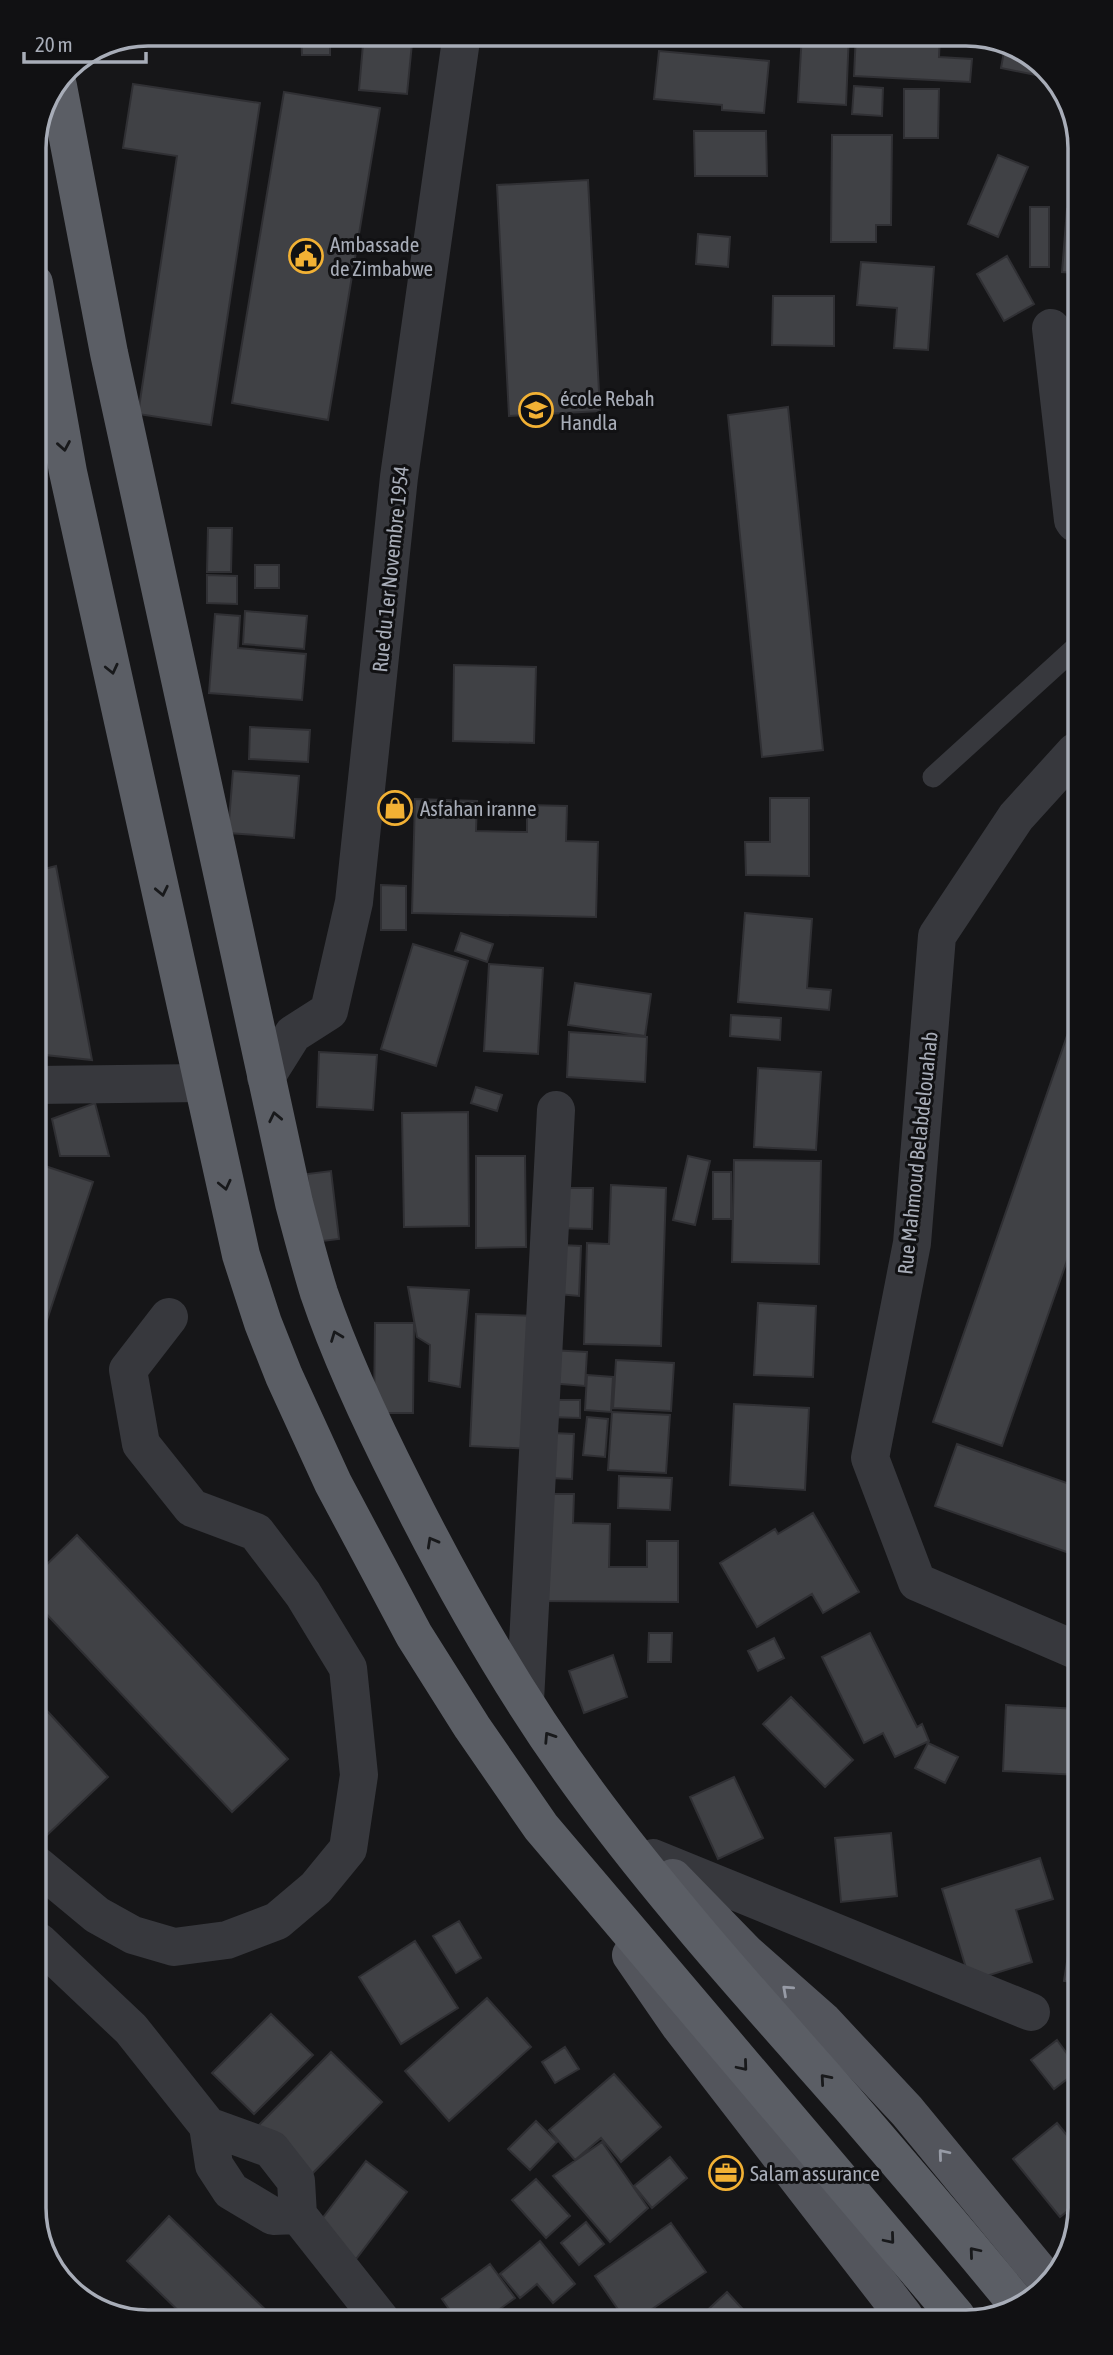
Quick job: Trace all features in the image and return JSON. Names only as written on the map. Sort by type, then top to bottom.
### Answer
[{"type":"highway","points":[[60,96],[109,353],[294,1203],[320,1294],[376,1432],[489,1645],[588,1793],[647,1872],[711,1950],[902,2166],[1012,2298]]},
{"type":"highway","points":[[46,349],[68,472],[241,1255],[263,1323],[303,1420],[362,1539],[414,1635],[472,1727],[541,1827],[951,2310]]},
{"type":"main road","points":[[588,1793],[746,1954],[822,2021],[897,2101],[1042,2275]]},
{"type":"main road","points":[[541,1827],[680,2026],[899,2310]]},
{"type":"street","name":"Rue du 1er Novembre 1954","points":[[266,1077],[293,1034],[329,1011],[354,902],[400,477],[460,46]]},
{"type":"street","points":[[1051,328],[1068,466]]},
{"type":"street","name":"Rue Mahmoud Belabdelouahab","points":[[1068,760],[1016,817],[937,936],[912,1244],[870,1458],[917,1582],[1068,1647]]},
{"type":"street","points":[[46,1085],[202,1083]]},
{"type":"street","points":[[525,1701],[556,1110]]},
{"type":"street","points":[[45,1872],[97,1915],[133,1935],[174,1947],[227,1940],[277,1921],[316,1888],[348,1849],[359,1774],[348,1668],[303,1594],[256,1532],[192,1508],[141,1444],[128,1370],[169,1317]]},
{"type":"street","points":[[653,1858],[1031,2012]]},
{"type":"street","points":[[45,1948],[131,2029],[208,2126],[214,2165],[231,2191],[273,2216],[298,2215]]},
{"type":"street","points":[[208,2126],[271,2149],[296,2180],[298,2215],[373,2309]]},
{"type":"lane","points":[[933,777],[1068,654]]},
{"type":"building","points":[[302,46],[330,46],[330,55],[302,55]]},
{"type":"building","points":[[363,46],[412,46],[407,94],[359,90]]},
{"type":"building","points":[[801,46],[848,46],[846,105],[798,102]]},
{"type":"building","points":[[855,46],[939,46],[939,57],[972,59],[970,82],[854,76]]},
{"type":"building","points":[[659,51],[769,61],[764,113],[722,110],[722,105],[654,99]]},
{"type":"building","points":[[1004,53],[1037,75],[1001,68]]},
{"type":"building","points":[[133,84],[260,103],[211,425],[138,414],[177,156],[123,148]]},
{"type":"building","points":[[854,86],[883,88],[882,116],[852,114]]},
{"type":"building","points":[[904,89],[939,89],[938,138],[904,138]]},
{"type":"building","name":"Ambassade de Zimbabwe","points":[[284,92],[380,108],[328,420],[232,403]]},
{"type":"building","points":[[694,131],[766,131],[767,176],[695,176]]},
{"type":"building","points":[[832,135],[892,135],[891,225],[876,225],[876,242],[831,242]]},
{"type":"building","points":[[998,155],[1028,167],[998,237],[968,224]]},
{"type":"building","points":[[588,180],[600,411],[509,416],[497,185]]},
{"type":"building","points":[[1030,207],[1049,207],[1049,267],[1030,267]]},
{"type":"building","points":[[1067,209],[1068,272],[1062,272]]},
{"type":"building","points":[[698,234],[730,237],[728,267],[696,264]]},
{"type":"building","points":[[1007,256],[1034,304],[1004,321],[977,274]]},
{"type":"building","points":[[861,262],[934,267],[928,350],[894,348],[897,308],[857,305]]},
{"type":"building","points":[[773,296],[834,296],[834,346],[772,345]]},
{"type":"building","points":[[788,407],[823,750],[762,757],[728,415]]},
{"type":"building","points":[[208,528],[232,528],[231,572],[207,572]]},
{"type":"building","points":[[255,565],[279,565],[279,588],[255,588]]},
{"type":"building","points":[[207,575],[237,576],[237,604],[207,603]]},
{"type":"building","points":[[245,611],[307,616],[304,649],[243,644]]},
{"type":"building","points":[[215,614],[240,616],[238,648],[306,654],[302,700],[209,693]]},
{"type":"building","points":[[454,665],[536,667],[534,743],[453,741]]},
{"type":"building","points":[[250,727],[310,730],[308,762],[249,759]]},
{"type":"building","points":[[233,771],[299,776],[294,838],[228,833]]},
{"type":"building","points":[[770,798],[809,798],[809,876],[746,875],[745,842],[770,842]]},
{"type":"building","points":[[415,799],[477,801],[476,831],[527,832],[527,805],[567,806],[566,841],[598,842],[596,917],[412,913]]},
{"type":"building","points":[[56,866],[92,1060],[46,1055],[46,869]]},
{"type":"building","points":[[381,885],[406,886],[406,930],[381,930]]},
{"type":"building","points":[[745,913],[812,919],[807,988],[831,990],[829,1010],[738,1002]]},
{"type":"building","points":[[461,933],[493,944],[487,962],[455,951]]},
{"type":"building","points":[[413,944],[468,961],[436,1066],[381,1049]]},
{"type":"building","points":[[489,964],[543,968],[538,1054],[484,1051]]},
{"type":"building","points":[[575,983],[651,994],[645,1036],[568,1025]]},
{"type":"building","points":[[731,1015],[781,1018],[780,1040],[730,1036]]},
{"type":"building","points":[[569,1032],[647,1037],[645,1082],[567,1077]]},
{"type":"building","points":[[1068,1033],[1068,1258],[1002,1446],[933,1422]]},
{"type":"building","points":[[319,1052],[377,1055],[373,1110],[317,1107]]},
{"type":"building","points":[[758,1068],[821,1072],[816,1150],[754,1147]]},
{"type":"building","points":[[476,1087],[502,1095],[497,1111],[471,1103]]},
{"type":"building","points":[[95,1103],[109,1156],[60,1156],[52,1119]]},
{"type":"building","points":[[468,1112],[469,1226],[404,1227],[402,1113]]},
{"type":"building","points":[[476,1156],[525,1156],[526,1247],[476,1248]]},
{"type":"building","points":[[688,1156],[710,1161],[695,1225],[673,1220]]},
{"type":"building","points":[[734,1160],[821,1161],[819,1264],[732,1262]]},
{"type":"building","points":[[46,1166],[93,1182],[45,1325]]},
{"type":"building","points":[[331,1171],[339,1239],[315,1242],[307,1174]]},
{"type":"building","points":[[713,1172],[731,1172],[731,1219],[713,1219]]},
{"type":"building","points":[[611,1185],[666,1188],[661,1346],[584,1344],[587,1243],[609,1244]]},
{"type":"building","points":[[558,1188],[593,1188],[592,1229],[557,1228]]},
{"type":"building","points":[[561,1245],[581,1246],[579,1296],[558,1294]]},
{"type":"building","points":[[408,1287],[469,1290],[460,1387],[429,1381],[430,1345],[417,1337]]},
{"type":"building","points":[[758,1303],[816,1306],[813,1377],[754,1375]]},
{"type":"building","points":[[476,1314],[537,1316],[532,1449],[470,1446]]},
{"type":"building","points":[[375,1323],[414,1323],[413,1413],[374,1413]]},
{"type":"building","points":[[550,1350],[587,1352],[585,1386],[549,1383]]},
{"type":"building","points":[[616,1360],[674,1363],[671,1411],[613,1408]]},
{"type":"building","points":[[587,1375],[613,1377],[611,1412],[585,1410]]},
{"type":"building","points":[[549,1400],[580,1400],[580,1418],[549,1417]]},
{"type":"building","points":[[734,1404],[809,1408],[805,1490],[730,1485]]},
{"type":"building","points":[[612,1412],[670,1415],[666,1473],[608,1470]]},
{"type":"building","points":[[587,1417],[608,1419],[605,1457],[583,1455]]},
{"type":"building","points":[[552,1433],[574,1434],[572,1479],[549,1478]]},
{"type":"building","points":[[957,1444],[1068,1483],[1068,1553],[935,1506]]},
{"type":"building","points":[[619,1476],[672,1478],[670,1510],[618,1508]]},
{"type":"building","points":[[546,1494],[574,1494],[573,1523],[610,1524],[609,1567],[647,1567],[647,1541],[678,1541],[678,1602],[540,1601]]},
{"type":"building","points":[[813,1513],[859,1592],[823,1613],[812,1594],[757,1627],[720,1563],[775,1529],[778,1534]]},
{"type":"building","points":[[77,1535],[288,1759],[232,1812],[45,1613],[45,1566]]},
{"type":"building","points":[[649,1633],[672,1633],[671,1662],[648,1662]]},
{"type":"building","points":[[870,1633],[917,1727],[922,1724],[929,1741],[895,1757],[883,1733],[864,1743],[822,1657]]},
{"type":"building","points":[[774,1638],[784,1658],[758,1671],[748,1651]]},
{"type":"building","points":[[613,1655],[627,1697],[584,1713],[569,1671]]},
{"type":"building","points":[[791,1697],[853,1760],[825,1787],[763,1724]]},
{"type":"building","points":[[1006,1705],[1068,1708],[1068,1774],[1003,1771]]},
{"type":"building","points":[[45,1709],[108,1777],[45,1835]]},
{"type":"building","points":[[928,1743],[958,1757],[945,1783],[915,1768]]},
{"type":"building","points":[[734,1777],[763,1838],[718,1859],[690,1797]]},
{"type":"building","points":[[891,1833],[897,1896],[841,1902],[835,1838]]},
{"type":"building","points":[[1040,1858],[1053,1899],[1016,1910],[1032,1962],[970,1981],[942,1889]]},
{"type":"building","points":[[459,1921],[481,1958],[456,1973],[433,1936]]},
{"type":"building","points":[[415,1941],[458,2008],[401,2044],[359,1977]]},
{"type":"building","points":[[1068,1956],[1068,1982],[1064,1981]]},
{"type":"building","points":[[487,1998],[531,2047],[449,2121],[405,2071]]},
{"type":"building","points":[[271,2014],[313,2055],[254,2114],[212,2073]]},
{"type":"building","points":[[1057,2040],[1068,2055],[1068,2078],[1054,2089],[1031,2060]]},
{"type":"building","points":[[565,2047],[579,2069],[555,2083],[542,2062]]},
{"type":"building","points":[[331,2052],[382,2102],[309,2177],[258,2126]]},
{"type":"building","points":[[614,2074],[661,2127],[621,2162],[601,2138],[575,2160],[549,2130]]},
{"type":"building","points":[[536,2121],[557,2142],[530,2170],[508,2149]]},
{"type":"building","points":[[1057,2123],[1068,2136],[1068,2211],[1060,2217],[1013,2159]]},
{"type":"building","points":[[602,2142],[648,2208],[610,2242],[553,2176]]},
{"type":"building","points":[[670,2157],[687,2178],[652,2208],[634,2186]]},
{"type":"building","points":[[366,2161],[407,2192],[356,2259],[315,2228]]},
{"type":"building","points":[[536,2179],[570,2216],[546,2238],[512,2200]]},
{"type":"building","points":[[169,2216],[265,2309],[177,2309],[127,2261]]},
{"type":"building","points":[[586,2222],[604,2244],[579,2265],[561,2243]]},
{"type":"building","points":[[671,2223],[706,2272],[651,2310],[618,2310],[595,2276]]},
{"type":"building","points":[[540,2241],[575,2284],[553,2303],[537,2284],[520,2298],[500,2274]]},
{"type":"building","points":[[490,2264],[515,2298],[499,2309],[449,2309],[442,2299]]},
{"type":"building","points":[[727,2292],[743,2310],[708,2310]]},
{"type":"place","name":"Ambassade de Zimbabwe","points":[[306,256]]},
{"type":"place","name":"école Rebah Handla","points":[[536,410]]},
{"type":"place","name":"Asfahan iranne","points":[[395,808]]},
{"type":"place","name":"Salam assurance","points":[[726,2173]]}]
